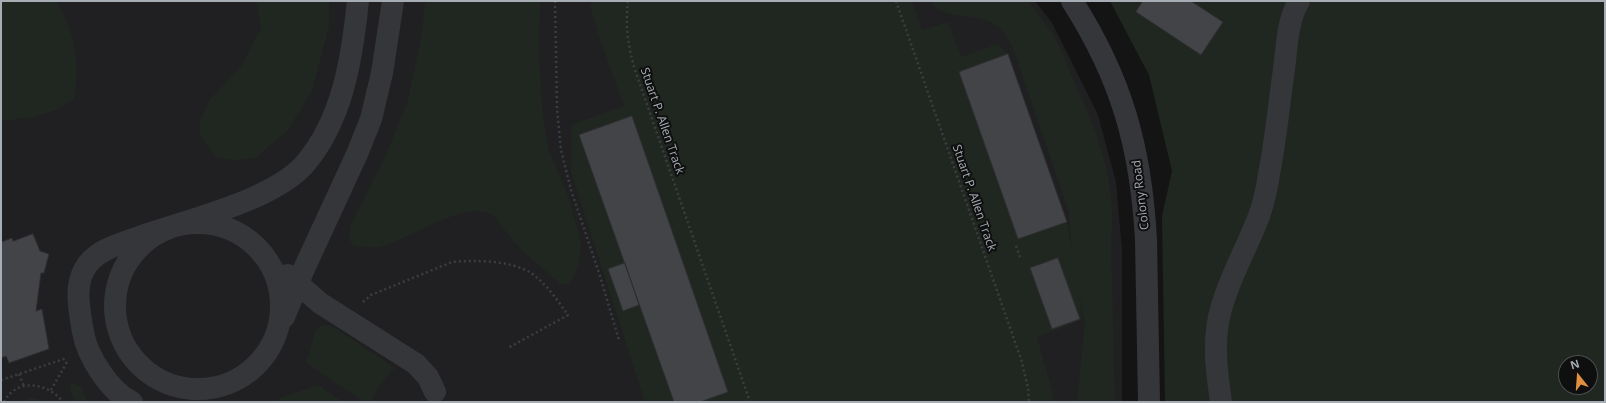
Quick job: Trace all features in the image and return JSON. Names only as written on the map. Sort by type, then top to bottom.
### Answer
[{"type":"street","points":[[132,402],[114,389],[90,354],[84,337],[78,298],[83,271],[90,260],[98,254],[168,227],[210,214],[267,191],[288,178],[303,165],[327,132],[336,109],[346,76],[355,34],[358,1]]},
{"type":"street","points":[[173,402],[225,384],[248,373],[267,354],[357,154],[370,120],[382,73],[393,1]]},
{"type":"street","name":"Colony Road","points":[[1072,1],[1095,40],[1114,80],[1128,121],[1138,162],[1146,240],[1149,402]]},
{"type":"street","points":[[1221,402],[1217,374],[1216,346],[1219,317],[1233,276],[1259,216],[1265,196],[1278,121],[1290,28],[1294,10],[1299,1]]},
{"type":"street","points":[[225,384],[196,390],[168,384],[143,370],[124,347],[115,320],[115,291],[117,284],[125,264],[143,242],[168,227],[194,222],[221,225],[245,236],[320,303],[416,364],[428,377],[435,392]]},
{"type":"street","points":[[264,254],[277,277],[281,297],[282,303],[279,330]]},
{"type":"path","points":[[555,1],[557,110],[561,150],[571,190],[600,276],[619,340]]},
{"type":"path","name":"Stuart P. Allen Track","points":[[628,1],[626,17],[628,44],[635,70],[750,402]]},
{"type":"path","name":"Stuart P. Allen Track","points":[[896,1],[1022,362],[1028,388],[1029,402]]},
{"type":"path","points":[[1016,246],[1020,257]]},
{"type":"path","points":[[361,305],[366,298],[371,295],[452,262],[489,262],[522,268],[539,280],[552,292],[568,315],[508,348]]},
{"type":"path","points":[[1,380],[71,356],[51,390]]},
{"type":"path","points":[[19,374],[24,386]]},
{"type":"path","points":[[4,402],[14,391],[24,386],[36,385],[51,390],[63,402]]},
{"type":"shaded area","points":[[1,1],[1035,1],[1052,23],[1098,115],[1116,182],[1122,250],[1122,402],[1,402]]},
{"type":"shaded area","points":[[1,1],[56,1],[68,25],[75,48],[77,73],[74,99],[56,110],[33,117],[1,121]]},
{"type":"shaded area","points":[[256,1],[329,1],[329,26],[312,91],[287,131],[255,158],[233,160],[216,157],[200,135],[200,121],[209,101],[242,65],[261,28]]},
{"type":"shaded area","points":[[425,1],[540,1],[539,58],[543,117],[549,151],[568,196],[581,242],[579,263],[573,278],[568,284],[561,285],[512,240],[494,217],[490,214],[479,211],[466,212],[452,216],[395,242],[379,247],[353,245],[349,239],[350,227],[384,159],[407,104],[422,34]]},
{"type":"shaded area","points":[[592,1],[912,1],[922,30],[948,22],[961,57],[998,44],[1008,54],[1067,222],[1072,248],[1069,212],[1013,48],[1007,37],[999,27],[991,22],[943,12],[936,8],[931,1],[1028,1],[1050,31],[1061,50],[1097,136],[1108,177],[1112,218],[1111,240],[1115,402],[1077,402],[1085,324],[1079,294],[1082,320],[1037,337],[1054,398],[1053,402],[645,402],[571,172],[571,125],[624,106],[599,36],[590,6]]},
{"type":"shaded area","points":[[1110,1],[1605,1],[1605,402],[1165,402],[1162,216],[1172,171],[1149,75]]},
{"type":"shaded area","points":[[328,325],[332,326],[395,368],[379,385],[371,402],[365,402],[305,362],[316,330],[320,327]]},
{"type":"shaded area","points":[[74,383],[81,387],[88,402],[76,402],[71,393],[70,387]]},
{"type":"shaded area","points":[[318,385],[343,402],[272,402],[272,401]]},
{"type":"shaded area","points":[[28,398],[35,398],[46,402],[21,402]]},
{"type":"building","points":[[1143,1],[1191,1],[1223,22],[1201,55],[1136,12]]},
{"type":"building","points":[[1008,54],[1067,222],[1018,239],[959,72]]},
{"type":"building","points":[[632,116],[728,392],[700,402],[674,402],[579,135]]},
{"type":"building","points":[[33,234],[40,251],[49,254],[44,273],[41,273],[36,311],[42,309],[49,349],[9,363],[6,356],[1,358],[1,242],[12,238],[13,241]]},
{"type":"building","points":[[1058,258],[1080,319],[1052,329],[1030,268]]},
{"type":"building","points":[[625,263],[639,305],[623,311],[608,269]]}]
